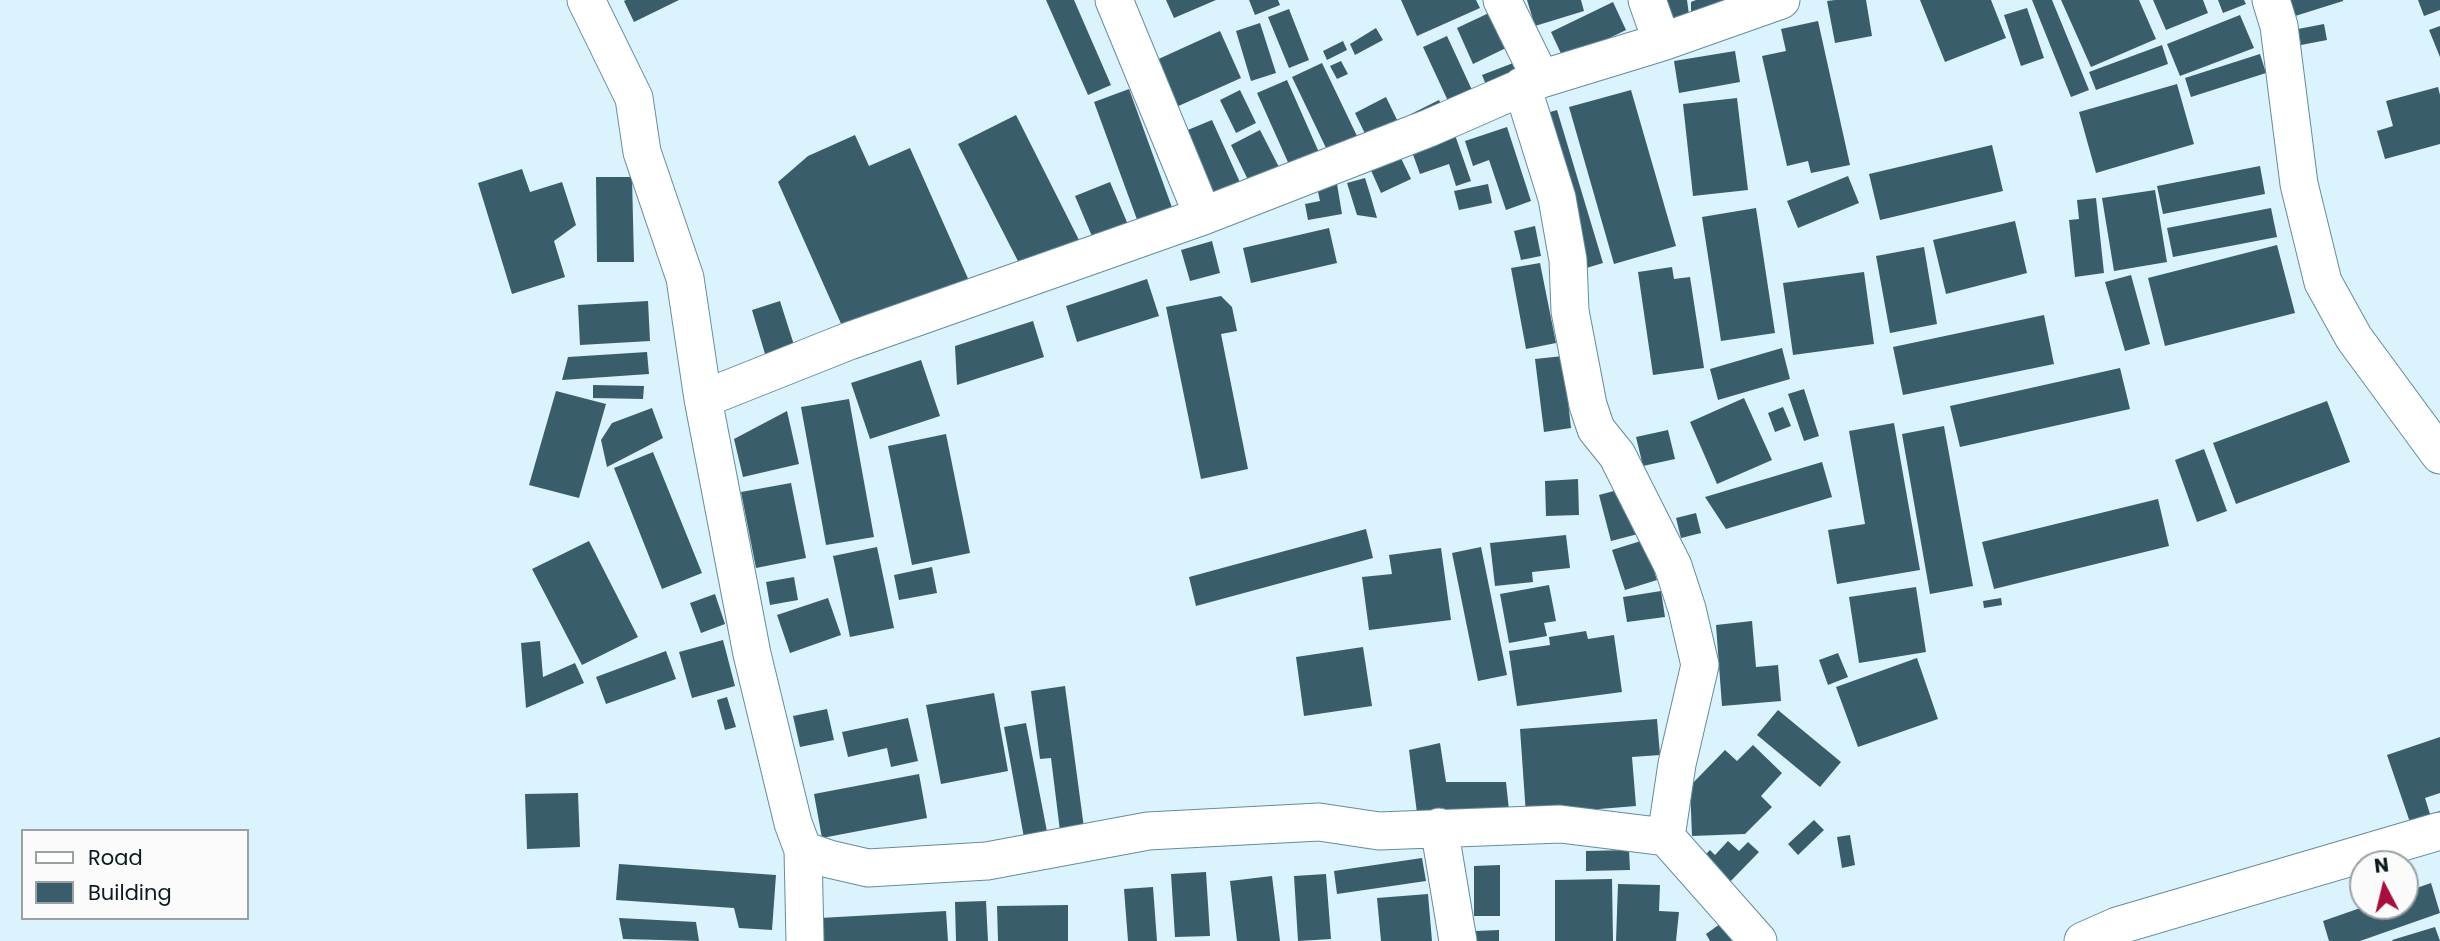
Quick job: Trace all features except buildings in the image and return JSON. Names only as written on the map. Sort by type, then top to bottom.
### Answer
[{"type":"street","points":[[586,0],[634,98],[642,152],[685,278],[703,399],[752,654],[793,823],[803,850],[805,941]]},
{"type":"street","points":[[1114,0],[1203,216]]},
{"type":"street","points":[[1502,0],[1531,82],[1557,198],[1568,260],[1570,312],[1588,405],[1596,429],[1617,455],[1672,566],[1687,609],[1700,665],[1677,764],[1667,837]]},
{"type":"street","points":[[1647,0],[1662,42]]},
{"type":"street","points":[[703,399],[849,341],[1203,216],[1429,128],[1531,82],[1662,42],[1781,0]]},
{"type":"street","points":[[2271,0],[2279,26],[2299,184],[2323,282],[2354,338],[2440,455]]},
{"type":"street","points":[[803,850],[829,859],[868,867],[906,866],[987,861],[1148,831],[1319,822],[1378,831],[1560,824],[1667,837],[1758,941]]},
{"type":"street","points":[[1439,827],[1458,941]]},
{"type":"street","points":[[2083,941],[2117,926],[2440,831]]}]
